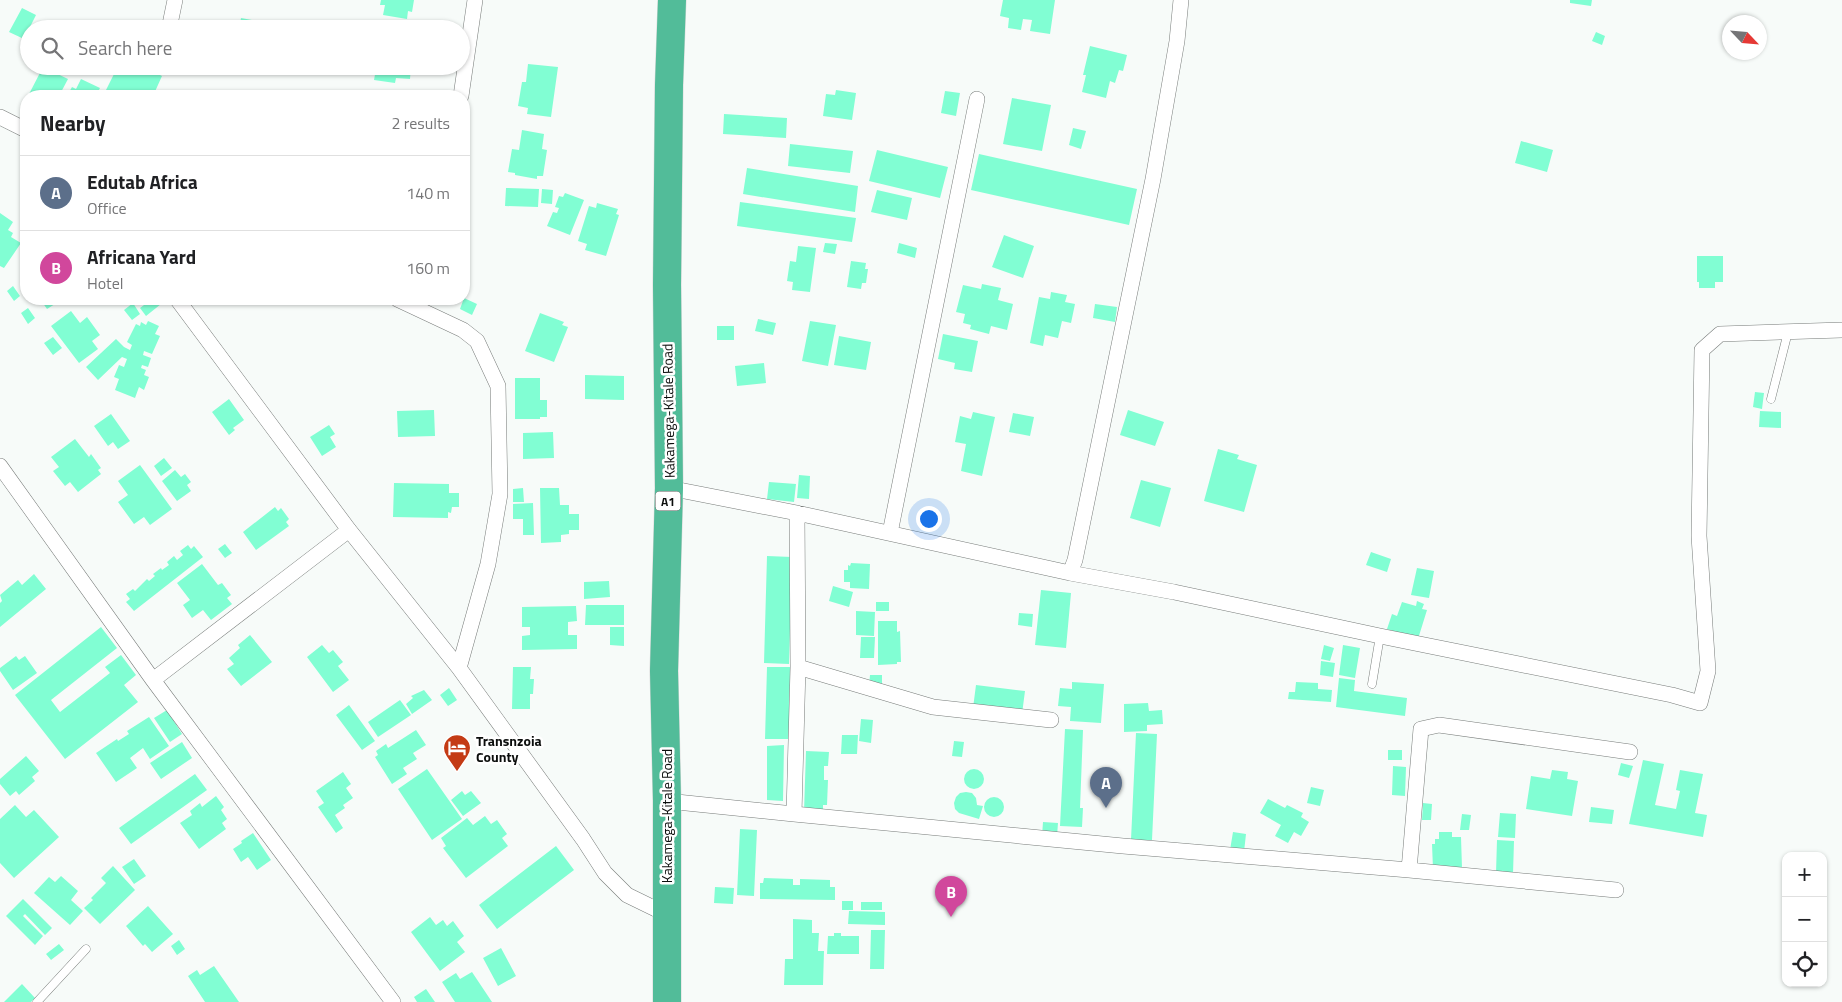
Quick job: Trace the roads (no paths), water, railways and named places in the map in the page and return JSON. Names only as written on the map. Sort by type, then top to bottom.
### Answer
[{"type":"highway","name":"Kakamega-Kitale Road","points":[[666,1002],[667,801],[664,671],[668,488],[667,285],[669,85],[672,0]]},
{"type":"street","points":[[171,20],[174,0]]},
{"type":"street","points":[[470,32],[475,0]]},
{"type":"street","points":[[1070,573],[1075,560],[1153,180],[1177,40],[1181,0]]},
{"type":"street","points":[[461,90],[463,75]]},
{"type":"street","points":[[890,533],[977,99]]},
{"type":"street","points":[[0,117],[20,127]]},
{"type":"street","points":[[182,305],[349,530],[459,668],[606,873],[627,895],[666,914]]},
{"type":"street","points":[[410,305],[463,330],[477,341],[498,386],[500,494],[488,564],[459,668]]},
{"type":"street","points":[[668,488],[797,513],[1070,573],[1174,592],[1672,695],[1700,703],[1708,671],[1699,536],[1702,350],[1720,334],[1842,330]]},
{"type":"street","points":[[0,466],[154,680],[392,1002]]},
{"type":"street","points":[[794,814],[798,667],[797,513]]},
{"type":"street","points":[[154,680],[349,530]]},
{"type":"street","points":[[798,667],[933,707],[1051,720]]},
{"type":"street","points":[[1409,870],[1421,729],[1439,724],[1630,752]]},
{"type":"street","points":[[667,801],[1123,846],[1409,870],[1616,890]]},
{"type":"lane","points":[[1771,399],[1788,332]]},
{"type":"lane","points":[[1372,684],[1380,636]]},
{"type":"lane","points":[[37,1002],[86,949]]},
{"type":"place","name":"Transnzoia County","points":[[457,772]]},
{"type":"place","name":"Edutab Africa","points":[[1106,808]]},
{"type":"place","name":"Africana Yard","points":[[951,917]]}]
